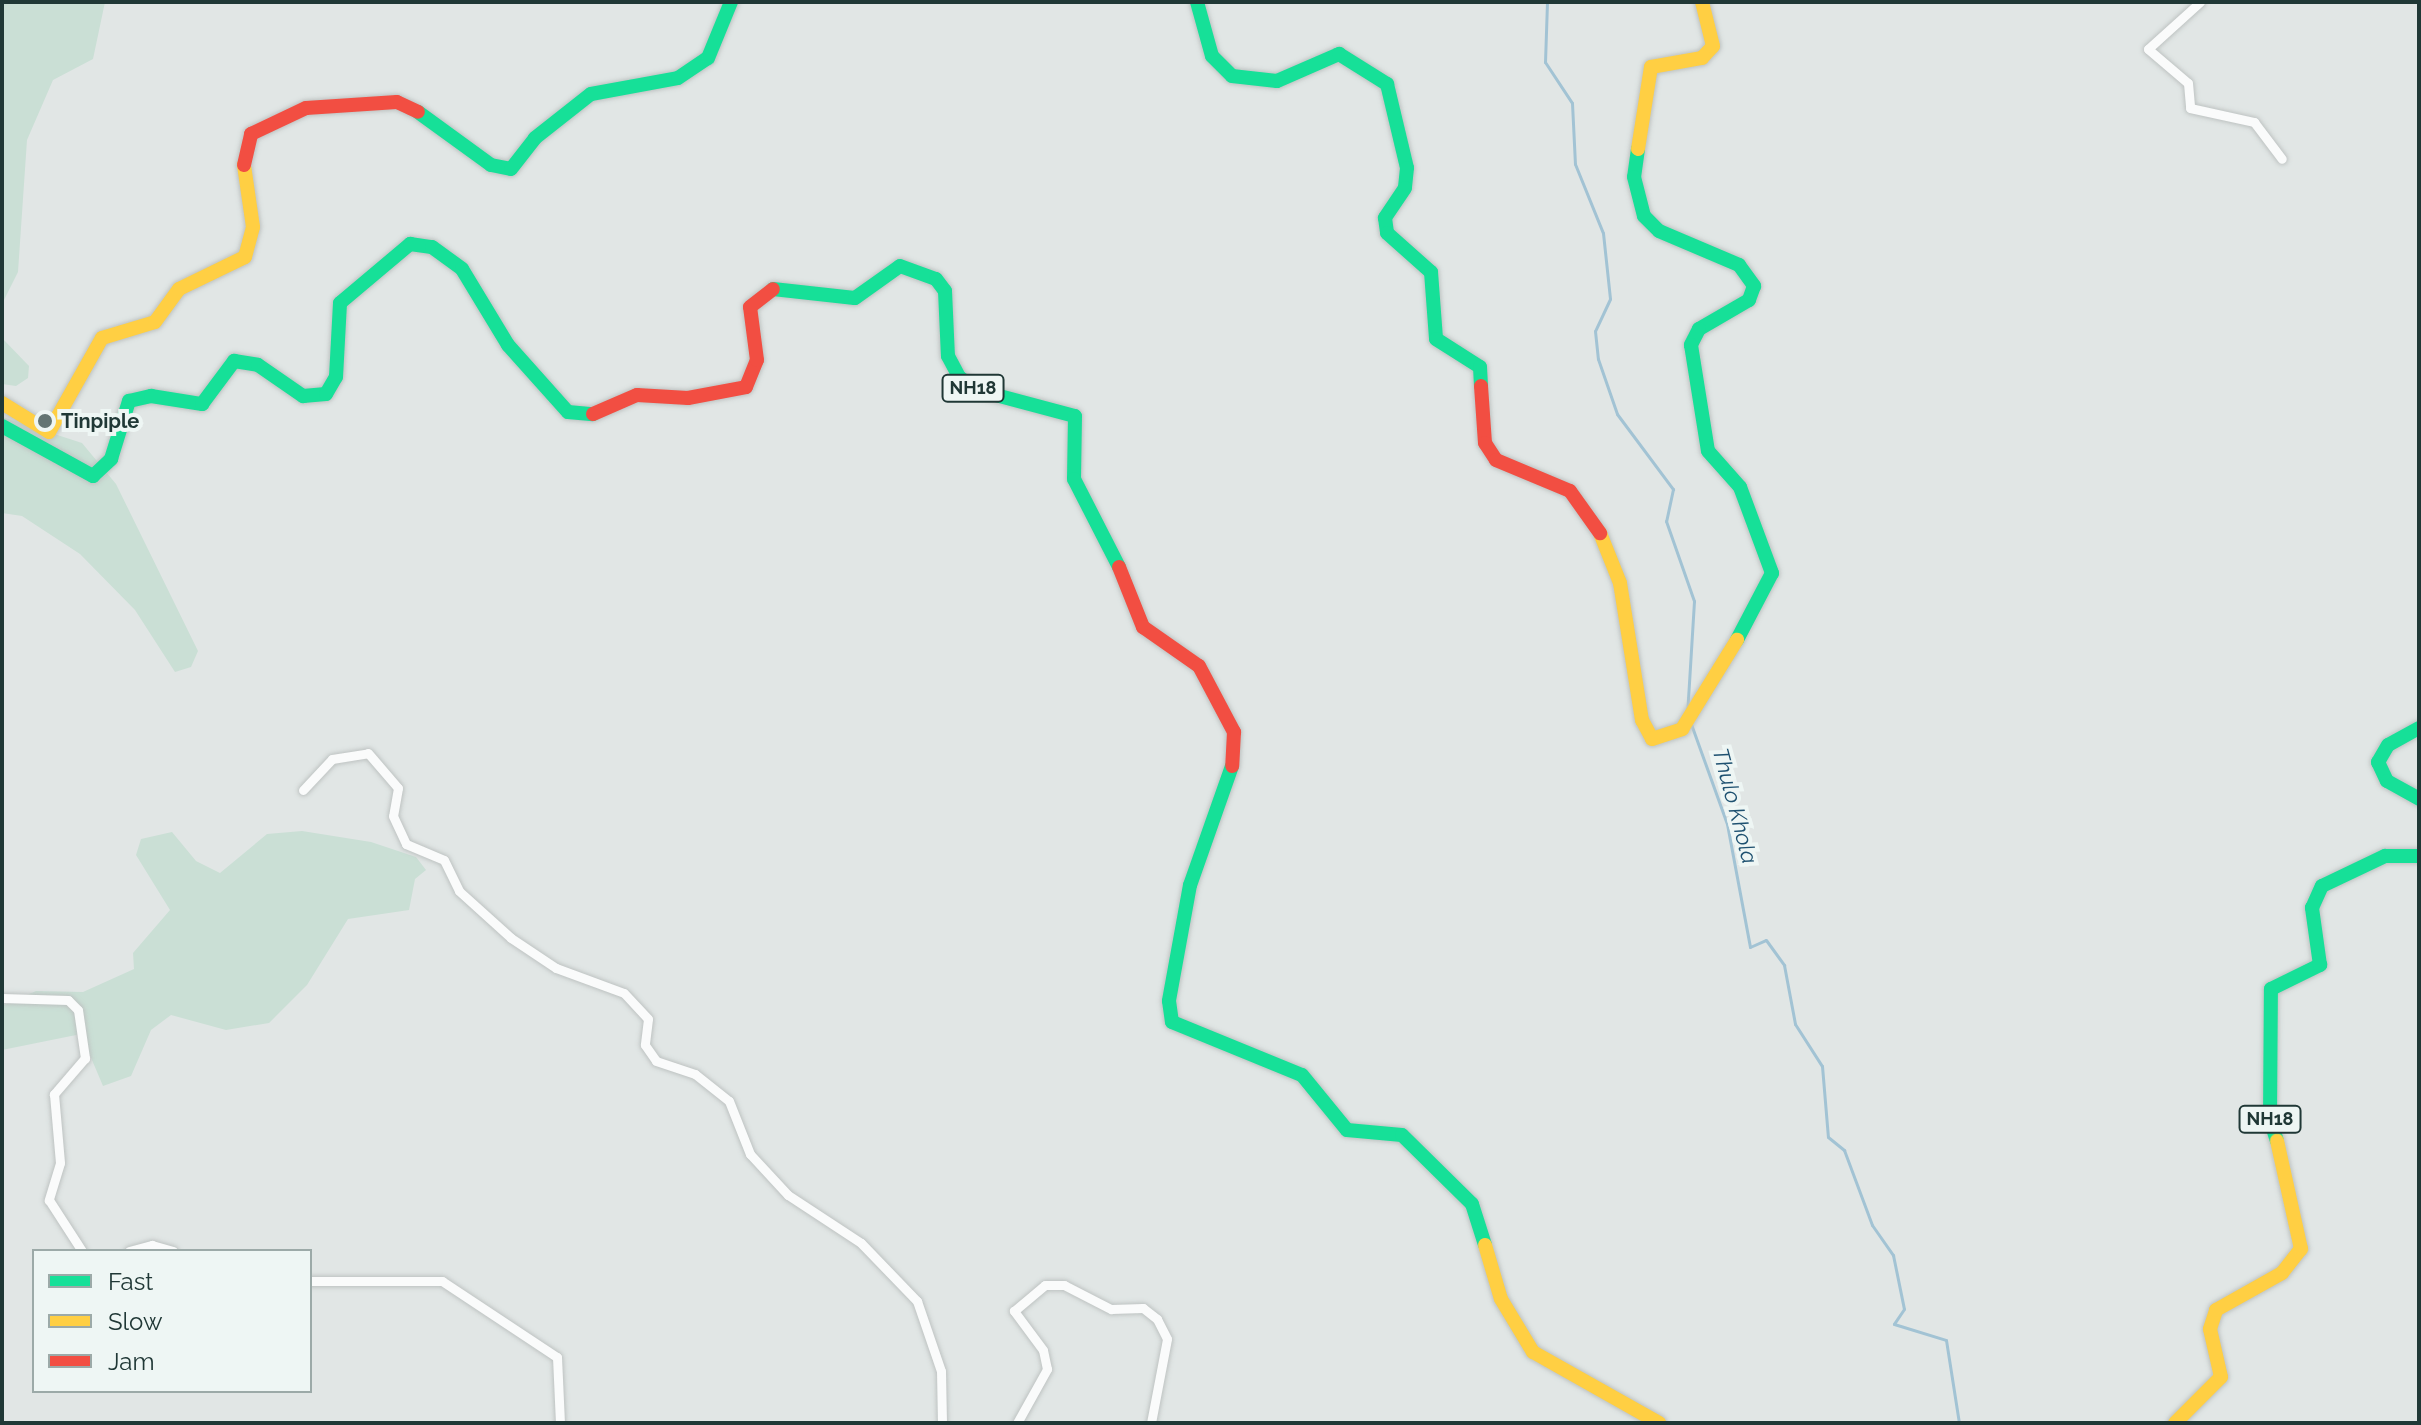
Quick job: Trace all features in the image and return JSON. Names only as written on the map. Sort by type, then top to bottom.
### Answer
[{"type":"main road","points":[[2,403],[19,407],[42,430],[55,423],[102,338],[155,322],[179,289],[245,257],[253,227],[242,153],[251,134],[269,123],[306,108],[397,102],[439,122],[491,165],[511,169],[535,138],[591,94],[678,78],[708,58],[731,2]]},
{"type":"main road","points":[[1197,2],[1212,56],[1232,76],[1277,81],[1339,54],[1387,84],[1407,168],[1405,188],[1385,218],[1387,233],[1431,272],[1436,339],[1480,367],[1485,443],[1496,460],[1570,491],[1595,521],[1620,583],[1646,732],[1662,740],[1689,720],[1772,573],[1740,487],[1708,451],[1691,345],[1699,329],[1749,300],[1754,286],[1732,261],[1659,231],[1644,216],[1634,177],[1651,67],[1702,58],[1713,46],[1702,2]]},
{"type":"main road","name":"NH18","points":[[2,426],[93,476],[111,459],[125,403],[151,396],[202,404],[234,361],[258,365],[303,396],[326,394],[336,377],[340,303],[410,244],[432,247],[462,269],[508,345],[568,412],[583,418],[637,395],[686,398],[746,387],[757,360],[750,307],[769,289],[855,298],[900,266],[936,279],[945,291],[948,356],[959,377],[977,390],[1075,416],[1074,479],[1106,534],[1143,627],[1160,646],[1199,666],[1234,732],[1235,756],[1190,885],[1169,1001],[1172,1022],[1302,1075],[1347,1130],[1402,1135],[1472,1204],[1501,1299],[1533,1352],[1659,1423]]},
{"type":"main road","points":[[2419,728],[2388,745],[2378,762],[2387,781],[2419,799]]},
{"type":"main road","name":"NH18","points":[[2175,1423],[2221,1377],[2210,1329],[2216,1310],[2282,1273],[2301,1249],[2294,1196],[2270,1119],[2271,989],[2320,965],[2312,908],[2322,886],[2385,856],[2419,856]]},
{"type":"street","points":[[2200,2],[2148,49],[2188,83],[2190,108],[2254,122],[2282,159]]},
{"type":"street","points":[[303,790],[332,759],[368,753],[398,788],[393,816],[406,844],[444,860],[459,891],[511,938],[556,968],[624,993],[648,1019],[645,1045],[656,1061],[695,1074],[729,1101],[750,1154],[778,1185],[861,1243],[917,1301],[941,1371],[942,1423]]},
{"type":"street","points":[[2,998],[68,1000],[78,1010],[85,1058],[54,1094],[60,1163],[49,1200],[81,1249]]},
{"type":"street","points":[[137,1249],[152,1245],[166,1249]]},
{"type":"street","points":[[312,1281],[442,1281],[557,1357],[560,1423]]},
{"type":"street","points":[[1017,1423],[1047,1369],[1043,1350],[1014,1311],[1045,1285],[1064,1285],[1111,1309],[1143,1308],[1157,1319],[1167,1339],[1151,1423]]},
{"type":"green space","points":[[2,2],[105,2],[93,59],[53,80],[27,140],[18,272],[2,304]]},
{"type":"green space","points":[[2,338],[29,366],[28,378],[16,386],[2,384]]},
{"type":"green space","points":[[2,417],[82,443],[116,484],[198,651],[191,667],[175,672],[135,610],[80,554],[22,516],[2,513]]},
{"type":"green space","points":[[302,831],[371,842],[416,857],[426,870],[415,879],[409,910],[348,919],[307,985],[269,1023],[226,1030],[171,1015],[151,1030],[131,1076],[103,1086],[81,1034],[2,1050],[2,1006],[36,991],[83,992],[134,969],[133,953],[170,910],[136,855],[141,839],[172,832],[196,861],[220,873],[267,834]]},
{"type":"waterway","name":"Thulo Khola","points":[[1547,2],[1545,62],[1572,103],[1575,164],[1603,233],[1610,299],[1595,331],[1598,359],[1617,414],[1673,489],[1666,521],[1694,601],[1687,717]]},
{"type":"waterway","name":"Thulo Khola","points":[[1691,724],[1727,824],[1750,947],[1766,940],[1784,965],[1795,1024],[1822,1066],[1828,1137],[1844,1150],[1872,1225],[1893,1255],[1904,1309],[1894,1324],[1946,1340],[1959,1423]]},
{"type":"traffic: fast","points":[[418,112],[491,165],[511,169],[535,138],[591,94],[678,78],[708,58],[731,2]]},
{"type":"traffic: fast","points":[[1197,2],[1212,56],[1232,76],[1277,81],[1339,54],[1387,84],[1407,168],[1405,188],[1385,218],[1387,233],[1431,272],[1436,339],[1480,367],[1481,386]]},
{"type":"traffic: fast","points":[[1638,149],[1634,177],[1644,216],[1659,231],[1739,265],[1754,286],[1749,300],[1699,329],[1691,345],[1708,451],[1740,487],[1772,573],[1737,640]]},
{"type":"traffic: fast","points":[[2,426],[93,476],[111,459],[129,401],[151,396],[202,404],[234,361],[258,365],[303,396],[326,394],[336,377],[340,303],[410,244],[432,247],[462,269],[508,345],[568,412],[593,414]]},
{"type":"traffic: fast","points":[[773,289],[855,298],[900,266],[936,279],[945,291],[948,356],[959,377],[977,390],[1075,416],[1074,479],[1119,567]]},
{"type":"traffic: fast","points":[[2419,728],[2388,745],[2378,762],[2387,781],[2419,799]]},
{"type":"traffic: fast","points":[[1232,766],[1190,885],[1169,1001],[1172,1022],[1302,1075],[1347,1130],[1402,1135],[1472,1204],[1485,1245]]},
{"type":"traffic: fast","points":[[2277,1141],[2270,1119],[2271,989],[2320,965],[2312,908],[2322,886],[2385,856],[2419,856]]},
{"type":"traffic: slow","points":[[1638,149],[1651,67],[1702,58],[1713,46],[1702,2]]},
{"type":"traffic: slow","points":[[2,403],[49,432],[102,338],[155,322],[179,289],[245,257],[253,227],[244,165]]},
{"type":"traffic: slow","points":[[1600,533],[1620,583],[1642,720],[1652,739],[1682,729],[1737,640]]},
{"type":"traffic: slow","points":[[2175,1423],[2221,1377],[2210,1329],[2216,1310],[2282,1273],[2301,1249],[2277,1141]]},
{"type":"traffic: slow","points":[[1485,1245],[1501,1299],[1533,1352],[1659,1423]]},
{"type":"traffic: jam","points":[[244,165],[251,134],[306,108],[397,102],[418,112]]},
{"type":"traffic: jam","points":[[593,414],[637,395],[688,398],[746,387],[757,360],[750,307],[773,289]]},
{"type":"traffic: jam","points":[[1481,386],[1485,443],[1496,460],[1570,491],[1600,533]]},
{"type":"traffic: jam","points":[[1119,567],[1143,627],[1199,666],[1234,732],[1232,766]]},
{"type":"place","name":"Tinpiple","points":[[45,421]]}]
